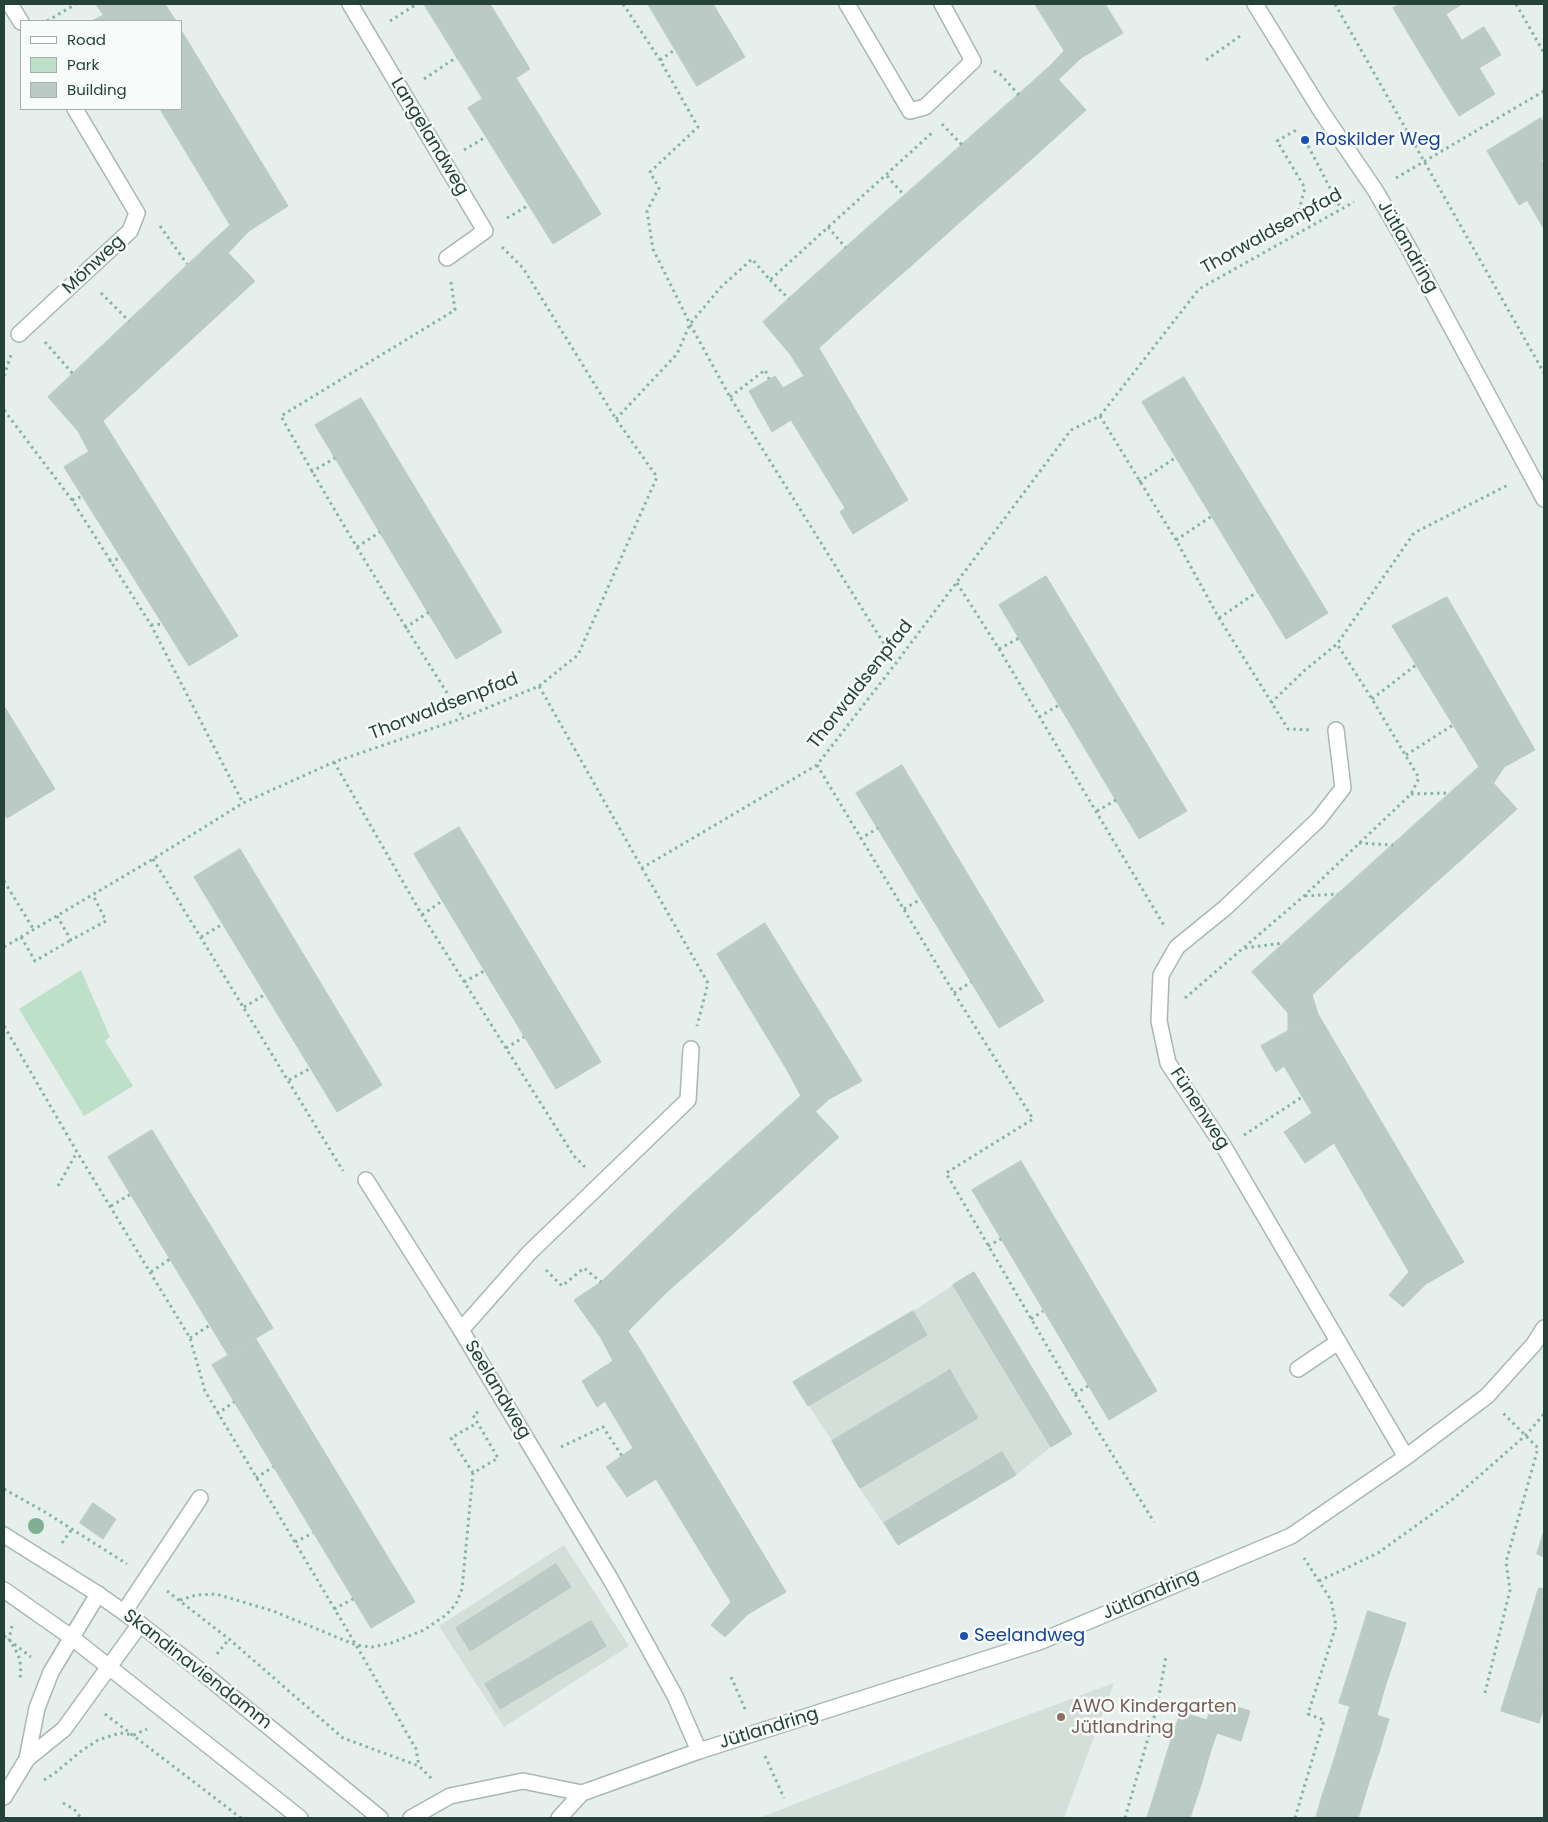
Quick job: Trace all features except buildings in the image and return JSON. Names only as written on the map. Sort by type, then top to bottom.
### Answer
[{"type":"street","points":[[10,4],[20,20]]},
{"type":"street","name":"Langelandweg","points":[[350,4],[485,231],[447,258]]},
{"type":"street","points":[[847,4],[910,111],[925,107],[973,61],[942,4]]},
{"type":"street","name":"Jütlandring","points":[[1254,4],[1406,243],[1544,499]]},
{"type":"street","points":[[76,110],[137,213]]},
{"type":"street","name":"Mönweg","points":[[24,329],[130,232],[137,213]]},
{"type":"street","name":"Fünenweg","points":[[1336,730],[1343,788],[1318,820],[1225,908],[1177,947],[1161,975],[1159,1021],[1168,1062],[1224,1147],[1406,1457]]},
{"type":"street","name":"Seelandweg","points":[[691,1049],[688,1100],[602,1185],[529,1253],[462,1330],[611,1580],[675,1696],[699,1751]]},
{"type":"street","points":[[366,1180],[462,1330]]},
{"type":"street","name":"Jütlandring","points":[[559,1818],[582,1793],[699,1751],[1039,1642],[1291,1536],[1406,1457],[1487,1396],[1534,1344],[1544,1328]]},
{"type":"street","points":[[1298,1369],[1338,1342]]},
{"type":"street","points":[[124,1612],[200,1498]]},
{"type":"street","name":"Skandinaviendamm","points":[[4,1535],[98,1594],[140,1624],[380,1818]]},
{"type":"street","points":[[4,1590],[71,1637],[300,1818]]},
{"type":"street","points":[[27,1759],[38,1708],[51,1672],[98,1594]]},
{"type":"street","points":[[4,1796],[27,1759],[64,1729],[140,1624]]},
{"type":"street","points":[[411,1818],[450,1796],[523,1780],[582,1793]]},
{"type":"path","points":[[49,20],[76,4]]},
{"type":"path","points":[[368,35],[417,4]]},
{"type":"path","points":[[623,4],[660,60],[698,127],[650,172],[659,188],[647,211],[653,249],[690,324],[730,396],[896,663]]},
{"type":"path","points":[[1335,4],[1544,373]]},
{"type":"path","points":[[1516,4],[1544,53]]},
{"type":"path","points":[[1206,60],[1243,34]]},
{"type":"path","points":[[660,60],[676,49]]},
{"type":"path","points":[[403,93],[457,57]]},
{"type":"path","points":[[973,61],[1000,74],[1019,94]]},
{"type":"path","name":"Thorwaldsenpfad","points":[[4,947],[153,859],[243,803],[334,762],[463,718],[539,686],[642,868],[816,765],[896,663],[1072,430],[1100,416],[1199,289],[1342,209],[1544,91]]},
{"type":"path","points":[[770,280],[887,176],[942,124]]},
{"type":"path","points":[[1297,217],[1306,188],[1277,141],[1298,129]]},
{"type":"path","points":[[1305,140],[1342,209]]},
{"type":"path","points":[[887,176],[904,195]]},
{"type":"path","points":[[137,213],[158,222],[187,264]]},
{"type":"path","points":[[828,227],[846,248]]},
{"type":"path","points":[[616,418],[677,354],[690,324],[721,287],[752,259],[789,299]]},
{"type":"path","points":[[523,268],[616,418],[657,477],[578,655],[539,686]]},
{"type":"path","points":[[83,275],[129,321]]},
{"type":"path","points":[[455,310],[281,416],[311,472],[405,628],[463,718]]},
{"type":"path","points":[[24,329],[73,374]]},
{"type":"path","points":[[730,396],[765,370],[769,379]]},
{"type":"path","points":[[4,410],[72,500],[151,625],[243,803]]},
{"type":"path","points":[[1100,416],[1176,540],[1219,618],[1288,729],[1336,730]]},
{"type":"path","points":[[311,472],[335,458]]},
{"type":"path","points":[[1139,482],[1176,458]]},
{"type":"path","points":[[1271,703],[1305,670],[1337,644],[1414,533],[1531,473]]},
{"type":"path","points":[[72,500],[83,496]]},
{"type":"path","points":[[1176,540],[1212,516]]},
{"type":"path","points":[[357,547],[380,532]]},
{"type":"path","points":[[109,560],[122,558]]},
{"type":"path","points":[[957,583],[1097,811],[1177,947]]},
{"type":"path","points":[[1219,618],[1257,592]]},
{"type":"path","points":[[405,628],[428,612]]},
{"type":"path","points":[[151,625],[163,624]]},
{"type":"path","points":[[999,649],[1019,638]]},
{"type":"path","points":[[1372,699],[1416,665]]},
{"type":"path","points":[[1039,716],[1059,705]]},
{"type":"path","points":[[1406,755],[1452,725]]},
{"type":"path","points":[[334,762],[422,915],[574,1156],[602,1185]]},
{"type":"path","points":[[816,765],[954,993],[1033,1119],[946,1173],[1075,1394],[1154,1522]]},
{"type":"path","points":[[1411,794],[1450,793]]},
{"type":"path","points":[[1097,811],[1116,800]]},
{"type":"path","points":[[860,839],[878,828]]},
{"type":"path","points":[[1359,844],[1393,845]]},
{"type":"path","points":[[153,859],[352,1186],[366,1180]]},
{"type":"path","points":[[642,868],[708,983],[691,1049]]},
{"type":"path","points":[[4,882],[34,930]]},
{"type":"path","points":[[1304,896],[1338,894]]},
{"type":"path","points":[[21,938],[35,961],[106,921],[92,895]]},
{"type":"path","points":[[904,909],[921,899]]},
{"type":"path","points":[[422,915],[442,901]]},
{"type":"path","points":[[57,916],[71,940]]},
{"type":"path","points":[[201,937],[223,924]]},
{"type":"path","points":[[1245,948],[1283,943]]},
{"type":"path","points":[[464,982],[484,971]]},
{"type":"path","points":[[954,993],[971,982]]},
{"type":"path","points":[[244,1007],[266,994]]},
{"type":"path","points":[[4,1026],[77,1152],[190,1338],[204,1391],[416,1749],[419,1766],[343,1738],[229,1639],[180,1600],[148,1577],[45,1512],[4,1489]]},
{"type":"path","points":[[506,1048],[524,1037]]},
{"type":"path","points":[[289,1080],[311,1068]]},
{"type":"path","points":[[1224,1147],[1302,1097]]},
{"type":"path","points":[[58,1186],[77,1152]]},
{"type":"path","points":[[111,1206],[131,1194]]},
{"type":"path","points":[[988,1246],[1001,1239]]},
{"type":"path","points":[[529,1253],[562,1286],[584,1268],[601,1282]]},
{"type":"path","points":[[151,1272],[170,1259]]},
{"type":"path","points":[[1031,1319],[1044,1311]]},
{"type":"path","points":[[190,1338],[210,1325]]},
{"type":"path","points":[[1075,1394],[1088,1386]]},
{"type":"path","points":[[473,1473],[498,1458],[473,1415],[501,1396]]},
{"type":"path","points":[[1485,1692],[1510,1590],[1506,1562],[1538,1448],[1487,1396]]},
{"type":"path","points":[[217,1414],[234,1402]]},
{"type":"path","points":[[1319,1581],[1378,1553],[1453,1498],[1526,1435],[1544,1414]]},
{"type":"path","points":[[180,1600],[196,1595],[216,1594],[273,1611],[356,1645],[372,1647],[408,1638],[424,1630],[446,1616],[456,1604],[462,1589],[473,1473],[452,1438],[477,1423]]},
{"type":"path","points":[[538,1459],[603,1427],[622,1456]]},
{"type":"path","points":[[256,1478],[273,1467]]},
{"type":"path","points":[[294,1542],[313,1533]]},
{"type":"path","points":[[1291,1536],[1331,1600],[1336,1626],[1308,1714],[1324,1720],[1295,1818]]},
{"type":"path","points":[[334,1609],[354,1599]]},
{"type":"path","points":[[4,1636],[51,1672]]},
{"type":"path","points":[[1125,1818],[1157,1707],[1166,1656]]},
{"type":"path","points":[[86,1700],[241,1818]]},
{"type":"path","points":[[38,1783],[55,1773],[98,1740],[120,1732],[134,1735]]},
{"type":"path","points":[[64,1803],[81,1818]]},
{"type":"shaded area","points":[[974,1272],[1072,1434],[1051,1447],[1016,1475],[898,1545],[858,1486],[832,1441],[793,1382],[913,1311]]},
{"type":"shaded area","points":[[564,1545],[629,1646],[504,1727],[439,1626]]},
{"type":"shaded area","name":"AWO Kindergarten Jütlandring","points":[[1114,1683],[1064,1818],[759,1818],[928,1752]]},
{"type":"green space","points":[[81,970],[110,1037],[105,1041],[133,1086],[84,1116],[19,1009]]},
{"type":"place","name":"Roskilder Weg","points":[[1305,140]]},
{"type":"place","name":"Seelandweg","points":[[964,1636]]},
{"type":"place","name":"AWO Kindergarten Jütlandring","points":[[1061,1717]]}]
